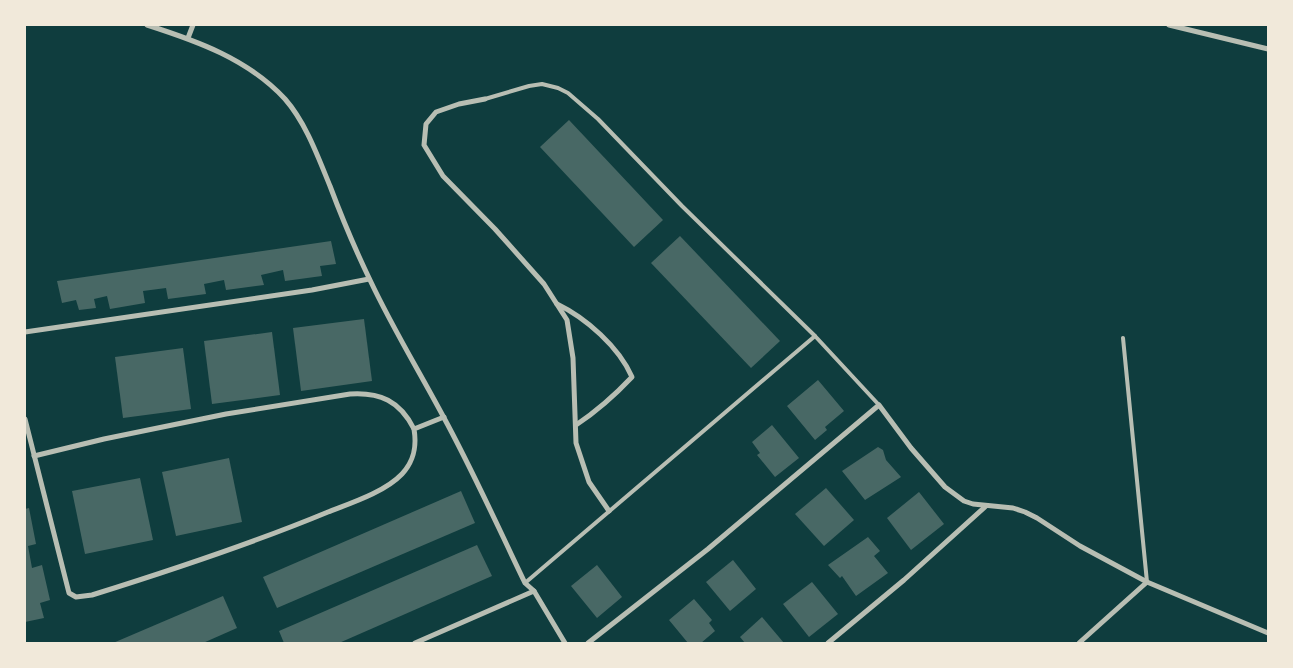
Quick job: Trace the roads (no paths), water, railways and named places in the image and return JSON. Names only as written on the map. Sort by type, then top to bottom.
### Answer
[{"type":"street","points":[[147,25],[188,38],[231,58],[251,70],[270,84],[286,101],[298,118],[317,154],[370,279],[390,320],[468,463],[525,583],[534,591],[564,643]]},
{"type":"street","points":[[188,38],[193,25]]},
{"type":"street","points":[[1169,25],[1268,49]]},
{"type":"street","points":[[485,99],[459,104],[436,112],[426,124],[424,145],[443,176],[495,229],[544,284],[567,320],[572,358],[576,443],[589,482],[609,511]]},
{"type":"street","points":[[25,332],[312,290],[370,279]]},
{"type":"street","points":[[557,304],[581,318],[605,339],[627,366],[632,377],[613,396],[576,425]]},
{"type":"street","points":[[25,419],[34,456],[68,593],[76,597],[92,595],[184,566],[270,536],[351,503],[391,484],[401,475],[413,458],[415,439],[414,429],[403,411],[387,400],[368,394],[350,394],[226,414],[104,439],[34,456]]},
{"type":"street","points":[[588,643],[708,549],[879,405],[911,448],[945,487],[964,500],[986,506],[1013,508],[1025,512],[1080,546],[1147,582],[1268,633]]},
{"type":"street","points":[[414,429],[444,417]]},
{"type":"street","points":[[828,643],[904,580],[986,506]]},
{"type":"street","points":[[1079,643],[1147,582]]},
{"type":"street","points":[[415,643],[534,591]]},
{"type":"lane","points":[[485,99],[528,86],[542,84],[568,93],[598,119],[682,206],[815,336],[879,405]]},
{"type":"lane","points":[[525,583],[815,336]]},
{"type":"lane","points":[[1123,338],[1147,582]]}]
